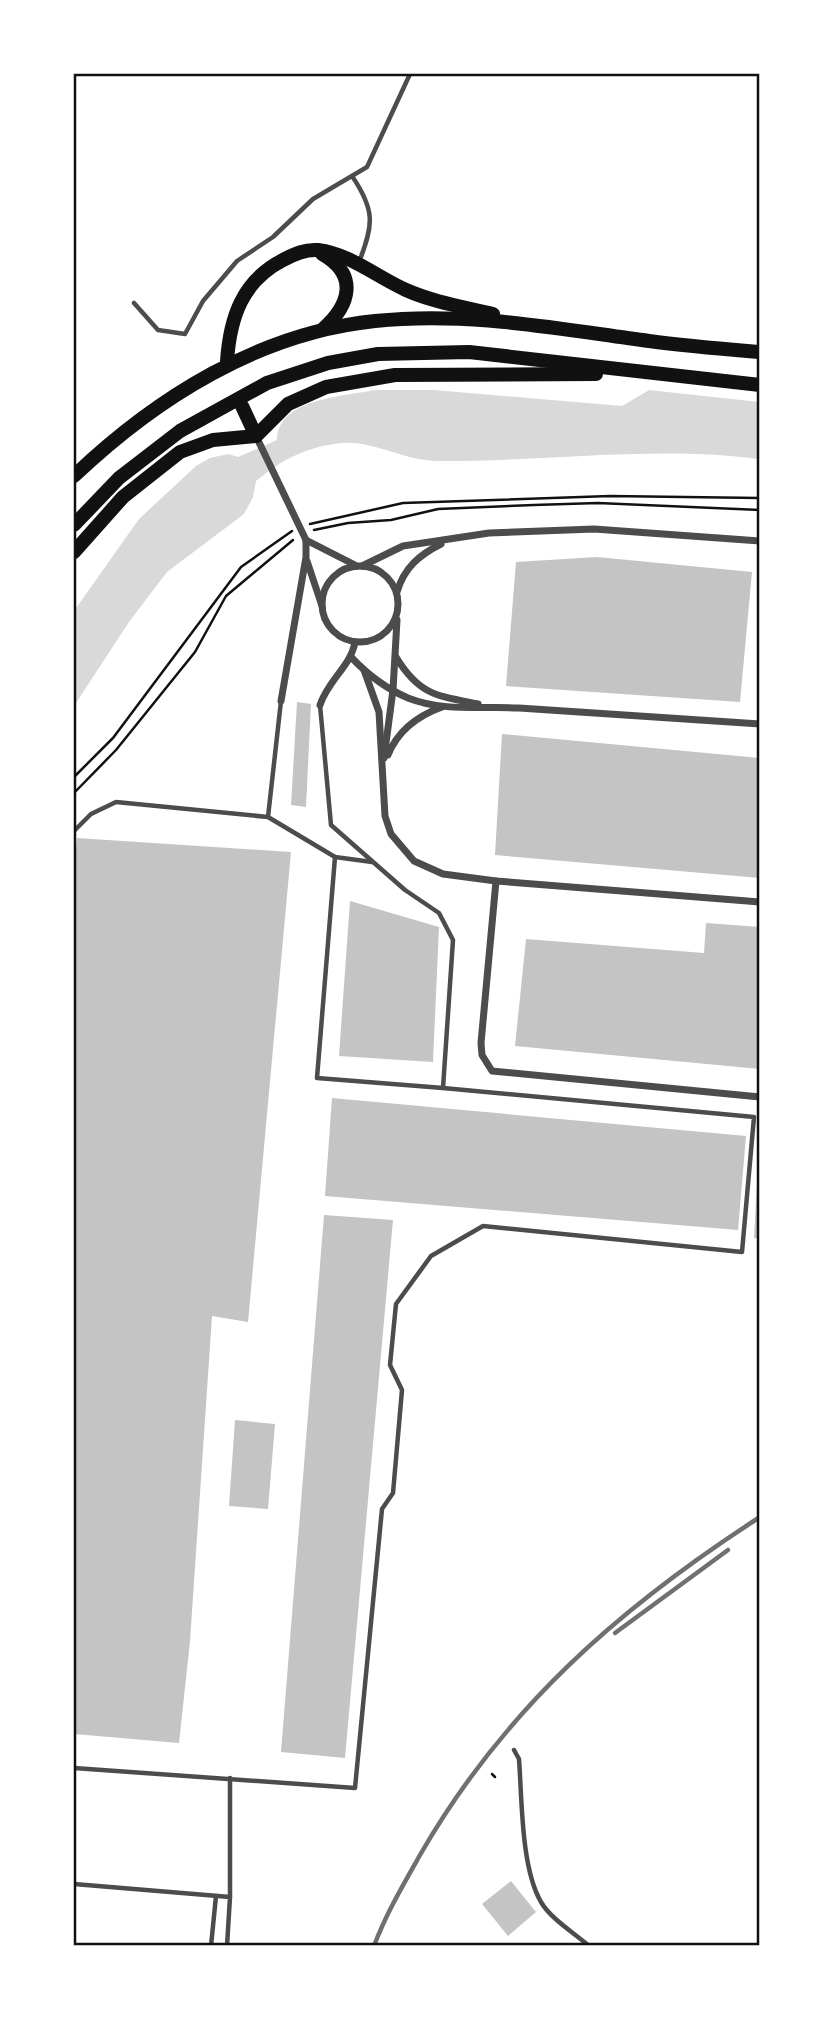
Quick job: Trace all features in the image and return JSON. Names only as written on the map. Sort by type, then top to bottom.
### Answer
[{"type":"main road","points":[[315,250],[335,261],[344,274],[348,293],[336,317],[320,331]]},
{"type":"main road","points":[[227,361],[229,334],[236,309],[253,280],[294,254],[315,250],[341,255],[409,291],[544,325],[651,342],[760,352]]},
{"type":"main road","points":[[74,476],[131,426],[163,403],[253,353],[320,331],[374,321],[427,319],[544,325]]},
{"type":"main road","points":[[74,526],[119,478],[180,431],[267,383],[328,363],[378,354],[469,352],[760,385]]},
{"type":"main road","points":[[74,552],[123,497],[180,452],[213,440],[256,436],[288,404],[326,387],[395,374],[648,374]]},
{"type":"main road","points":[[242,406],[256,436]]},
{"type":"street","points":[[256,436],[302,533],[306,557],[332,630],[355,642],[376,639],[393,625],[397,615]]},
{"type":"street","points":[[322,607],[324,595],[336,575],[403,546],[489,533],[594,529],[760,541]]},
{"type":"street","points":[[302,533],[359,566],[383,574],[397,593]]},
{"type":"street","points":[[382,772],[393,690],[397,593],[400,580],[416,559],[448,541]]},
{"type":"street","points":[[281,701],[306,557]]},
{"type":"street","points":[[320,705],[328,686],[352,658],[355,642]]},
{"type":"street","points":[[395,655],[410,678],[424,691],[493,707]]},
{"type":"street","points":[[352,658],[393,690],[409,698],[444,707],[493,707],[760,724]]},
{"type":"street","points":[[364,670],[379,712],[385,816],[391,834],[414,861],[443,874],[496,881],[760,902]]},
{"type":"street","points":[[382,772],[394,738],[413,722],[444,707]]},
{"type":"street","points":[[496,881],[481,1043],[482,1055],[492,1071],[760,1097]]},
{"type":"lane","points":[[134,303],[158,330],[185,334],[203,301],[237,261],[273,237],[313,199],[367,167],[410,74]]},
{"type":"lane","points":[[352,176],[367,198],[372,218],[358,265]]},
{"type":"lane","points":[[268,817],[281,701]]},
{"type":"lane","points":[[320,705],[331,825],[405,890],[439,913],[453,940],[443,1088]]},
{"type":"lane","points":[[74,831],[90,814],[116,802],[268,817],[335,857],[373,863]]},
{"type":"lane","points":[[74,1768],[355,1788],[382,1509],[393,1493],[401,1403],[402,1390],[390,1365],[396,1304],[431,1256],[483,1226],[742,1252],[754,1117],[317,1078],[335,857]]},
{"type":"lane","points":[[514,1750],[519,1759],[524,1837],[537,1894],[541,1904],[589,1945]]},
{"type":"lane","points":[[227,1945],[230,1897],[230,1778]]},
{"type":"lane","points":[[74,1884],[230,1897]]},
{"type":"lane","points":[[211,1945],[216,1896]]},
{"type":"path","points":[[74,777],[113,738],[241,567],[302,533],[403,503],[610,496],[760,498]]},
{"type":"path","points":[[74,793],[116,750],[195,652],[226,596],[302,533],[348,523],[391,520],[438,509],[598,503],[760,510]]},
{"type":"shaded area","points":[[374,390],[434,390],[622,406],[649,390],[759,402],[759,459],[720,455],[640,454],[435,461],[354,443],[306,451],[275,467],[256,481],[253,497],[244,514],[167,572],[129,622],[74,706],[74,611],[139,519],[196,466],[210,458],[228,454],[238,457],[277,440],[280,426],[288,415],[300,408],[330,398]]},
{"type":"building","points":[[597,557],[752,572],[740,702],[506,686],[516,562]]},
{"type":"building","points":[[297,702],[311,704],[306,807],[291,805]]},
{"type":"building","points":[[502,734],[760,758],[760,878],[495,855]]},
{"type":"building","points":[[77,838],[291,852],[248,1322],[212,1316],[190,1641],[179,1743],[74,1734],[74,873]]},
{"type":"building","points":[[350,901],[439,927],[433,1062],[339,1056]]},
{"type":"building","points":[[706,923],[760,927],[760,1069],[515,1046],[526,939],[704,953]]},
{"type":"building","points":[[332,1098],[746,1136],[738,1230],[325,1196]]},
{"type":"building","points":[[757,1183],[760,1183],[760,1239],[754,1238]]},
{"type":"building","points":[[324,1215],[393,1220],[345,1758],[281,1752]]},
{"type":"building","points":[[235,1420],[275,1424],[268,1509],[229,1506]]},
{"type":"building","points":[[511,1881],[536,1912],[508,1936],[482,1904]]},
{"type":"railway","points":[[374,1946],[401,1889],[453,1802],[527,1708],[613,1625],[659,1588],[760,1517]]},
{"type":"railway","points":[[615,1633],[728,1550]]}]
